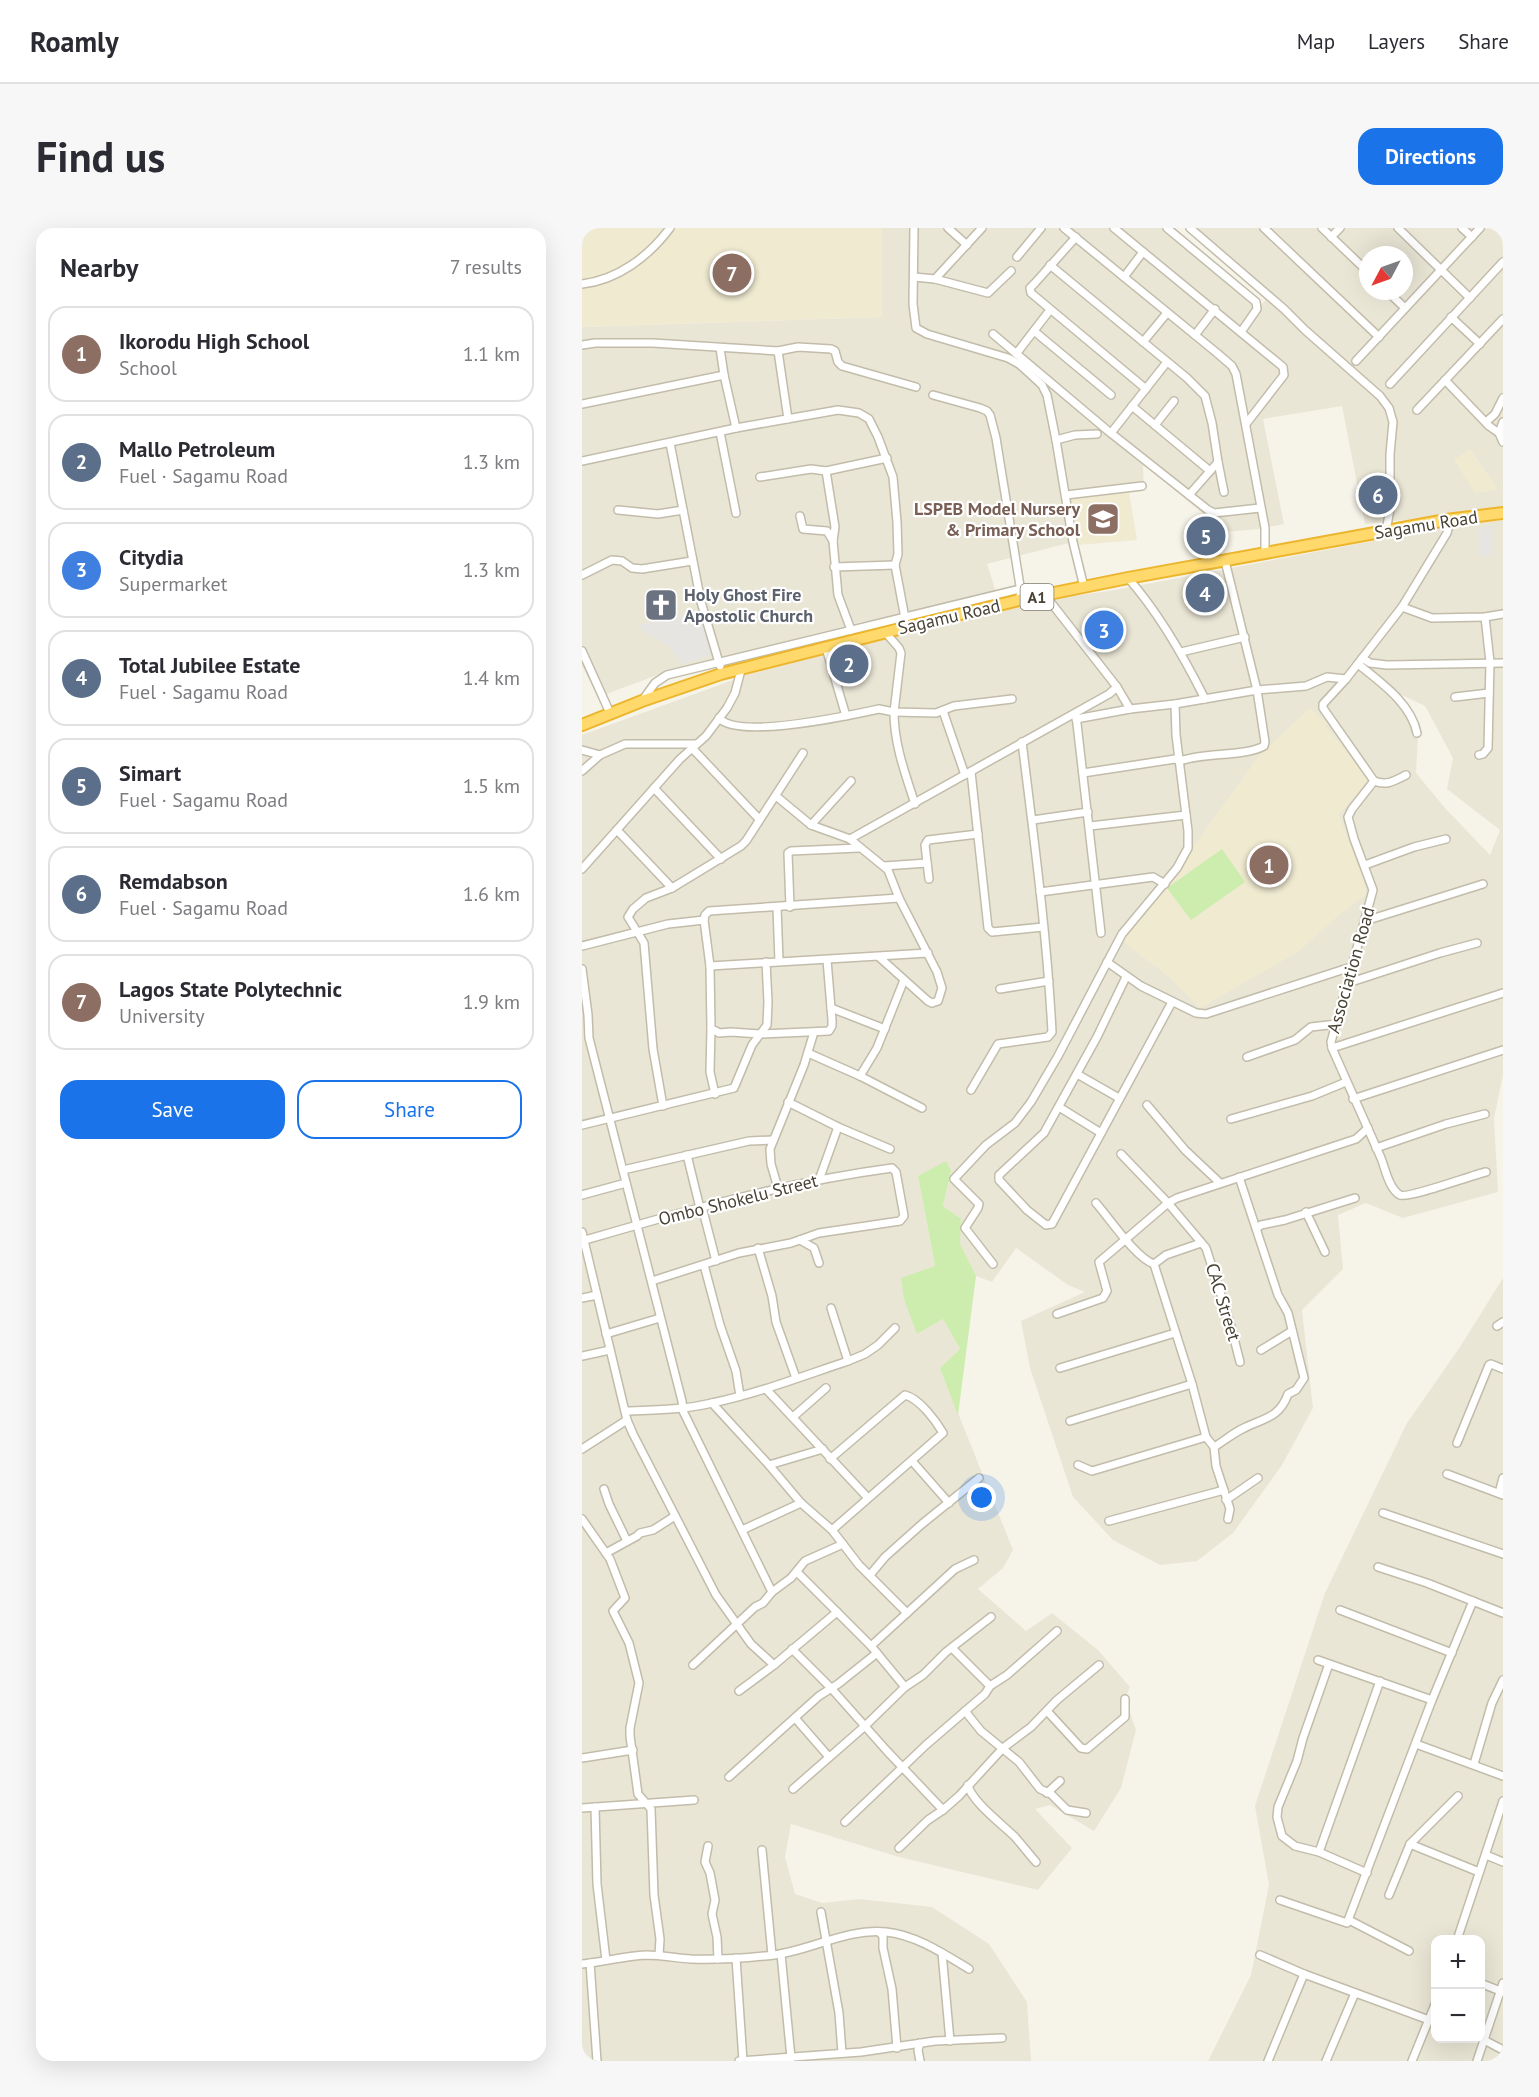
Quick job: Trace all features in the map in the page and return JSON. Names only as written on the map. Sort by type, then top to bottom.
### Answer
[{"type":"highway","name":"Sagamu Road","points":[[582,725],[721,669],[741,670],[885,632],[904,623],[1020,595],[1046,595],[1446,520],[1503,513]]},
{"type":"street","points":[[582,284],[593,283],[632,266],[648,254],[670,228]]},
{"type":"street","points":[[914,228],[913,304],[916,328],[927,334],[1008,358],[1020,364],[1044,390],[1056,440],[1073,542],[1084,587]]},
{"type":"street","points":[[948,228],[967,245]]},
{"type":"street","points":[[935,279],[982,228]]},
{"type":"street","points":[[1017,257],[1041,228]]},
{"type":"street","points":[[1064,228],[1195,335],[1234,370],[1265,528],[1265,553]]},
{"type":"street","points":[[1114,228],[1215,309],[1279,363],[1285,371],[1280,381],[1246,424]]},
{"type":"street","points":[[1167,228],[1256,302],[1257,309],[1241,332]]},
{"type":"street","points":[[1190,228],[1284,309],[1380,396],[1389,408],[1393,422],[1390,454],[1390,509],[1386,531]]},
{"type":"street","points":[[1264,228],[1379,337]]},
{"type":"street","points":[[1322,228],[1359,263]]},
{"type":"street","points":[[1331,237],[1340,228]]},
{"type":"street","points":[[1398,228],[1470,298]]},
{"type":"street","points":[[1462,228],[1472,237]]},
{"type":"street","points":[[1356,361],[1480,228]]},
{"type":"street","points":[[1076,237],[1030,291],[1146,389]]},
{"type":"street","points":[[1124,277],[1143,252]]},
{"type":"street","points":[[1389,384],[1503,262]]},
{"type":"street","points":[[1050,265],[1205,396],[1224,492]]},
{"type":"street","points":[[914,277],[935,279],[988,293],[1011,271]]},
{"type":"street","points":[[1397,300],[1405,308]]},
{"type":"street","points":[[1195,335],[1215,309]]},
{"type":"street","points":[[1016,354],[1050,310]]},
{"type":"street","points":[[1143,342],[1167,312]]},
{"type":"street","points":[[1451,317],[1480,344]]},
{"type":"street","points":[[1417,410],[1503,319]]},
{"type":"street","points":[[1034,331],[1111,395]]},
{"type":"street","points":[[993,334],[1111,433],[1214,513],[1260,508]]},
{"type":"street","points":[[582,345],[653,343],[778,351],[808,347],[834,349],[838,362],[842,366],[916,387]]},
{"type":"street","points":[[720,348],[736,428]]},
{"type":"street","points":[[778,351],[788,419]]},
{"type":"street","points":[[1111,433],[1167,362]]},
{"type":"street","points":[[582,404],[724,375]]},
{"type":"street","points":[[1445,380],[1499,433],[1503,442]]},
{"type":"street","points":[[933,395],[980,408],[990,415],[996,438],[1020,595]]},
{"type":"street","points":[[1486,422],[1495,414],[1503,399]]},
{"type":"street","points":[[1155,425],[1174,401]]},
{"type":"street","points":[[1132,406],[1210,471]]},
{"type":"street","points":[[582,461],[736,428],[838,410],[858,413],[872,422],[893,477],[897,510],[898,554],[895,565],[904,623],[851,630],[721,669],[667,675],[655,683],[642,701]]},
{"type":"street","points":[[1499,433],[1503,422]]},
{"type":"street","points":[[720,432],[736,513]]},
{"type":"street","points":[[1056,440],[1075,435],[1097,434]]},
{"type":"street","points":[[670,443],[701,602],[721,669]]},
{"type":"street","points":[[760,477],[812,469],[826,471],[887,458]]},
{"type":"street","points":[[1189,495],[1218,462]]},
{"type":"street","points":[[826,471],[835,527],[834,567],[840,601],[851,630]]},
{"type":"street","points":[[1066,495],[1142,486]]},
{"type":"street","points":[[618,510],[658,514],[683,510]]},
{"type":"street","points":[[800,516],[803,529],[827,531],[833,541]]},
{"type":"street","points":[[1406,775],[1387,784],[1374,781],[1323,708],[1323,704],[1346,680],[1402,607],[1447,533],[1449,525],[1446,520]]},
{"type":"street","points":[[582,575],[612,560],[622,561],[632,568],[642,569],[692,561]]},
{"type":"street","points":[[1083,773],[1176,759],[1180,761],[1202,755],[1252,750],[1264,746],[1257,690],[1225,561]]},
{"type":"street","points":[[834,567],[895,565]]},
{"type":"street","points":[[1128,578],[1181,652],[1205,699]]},
{"type":"street","points":[[1046,595],[1117,687],[1130,708]]},
{"type":"street","points":[[1402,607],[1432,618],[1503,614]]},
{"type":"street","points":[[1479,755],[1488,748],[1490,662],[1485,616]]},
{"type":"street","points":[[885,632],[901,653],[894,728],[898,750],[915,804]]},
{"type":"street","points":[[1181,652],[1245,637]]},
{"type":"street","points":[[826,648],[846,716]]},
{"type":"street","points":[[582,651],[610,713]]},
{"type":"street","points":[[1360,661],[1378,665],[1503,663]]},
{"type":"street","points":[[1360,661],[1395,696],[1415,725],[1417,733]]},
{"type":"street","points":[[582,869],[680,759],[705,736],[735,693],[741,670]]},
{"type":"street","points":[[1076,716],[1175,704],[1257,690],[1306,686],[1327,677],[1346,680]]},
{"type":"street","points":[[850,839],[1022,742],[1076,716],[1117,687]]},
{"type":"street","points":[[1455,697],[1489,693]]},
{"type":"street","points":[[719,718],[727,724],[746,727],[797,723],[879,709],[894,712],[932,713],[954,706],[1012,699]]},
{"type":"street","points":[[1097,700],[1101,714]]},
{"type":"street","points":[[993,1264],[965,1228],[978,1208],[978,1204],[954,1179],[986,1145],[1015,1123],[1031,1102],[1058,1056],[1122,934],[1165,884],[1188,848],[1175,704]]},
{"type":"street","points":[[943,711],[968,774],[978,834],[989,931],[1043,927]]},
{"type":"street","points":[[1076,716],[1101,933]]},
{"type":"street","points":[[582,771],[600,755],[617,746],[633,742],[694,746],[759,819]]},
{"type":"street","points":[[971,1090],[998,1044],[1051,1035],[1049,981],[1033,820],[1022,742]]},
{"type":"street","points":[[584,752],[600,755]]},
{"type":"street","points":[[663,1106],[652,1049],[644,943],[628,917],[629,914],[646,898],[672,888],[746,842],[802,753]]},
{"type":"street","points":[[811,825],[851,780]]},
{"type":"street","name":"Association Road","points":[[1374,781],[1352,808],[1348,817],[1373,890],[1331,1042],[1332,1048],[1391,1185],[1399,1195],[1425,1192],[1486,1172]]},
{"type":"street","points":[[654,788],[721,859]]},
{"type":"street","points":[[776,796],[811,825],[850,839],[884,866],[891,875],[899,898],[928,953],[942,988],[938,1001],[932,1003],[879,957]]},
{"type":"street","points":[[1033,820],[1088,812]]},
{"type":"street","points":[[1090,826],[1186,815]]},
{"type":"street","points":[[617,830],[672,888]]},
{"type":"street","points":[[929,879],[926,842],[931,838],[978,834]]},
{"type":"street","points":[[1365,865],[1414,847],[1446,839]]},
{"type":"street","points":[[790,907],[788,853],[859,848]]},
{"type":"street","points":[[884,866],[927,863]]},
{"type":"street","points":[[1040,892],[1154,877],[1165,884]]},
{"type":"street","points":[[1365,921],[1483,884]]},
{"type":"street","points":[[715,1094],[710,1072],[710,966],[704,920],[706,912],[720,909],[790,907],[899,898]]},
{"type":"street","points":[[777,907],[779,962]]},
{"type":"street","points":[[582,946],[668,924],[704,920]]},
{"type":"street","points":[[1348,983],[1477,943]]},
{"type":"street","points":[[710,966],[928,953]]},
{"type":"street","points":[[711,1028],[719,1033],[760,1034],[831,1030],[827,960]]},
{"type":"street","points":[[582,1125],[734,1088],[752,1045],[767,1025],[765,962]]},
{"type":"street","points":[[1107,962],[1126,977],[1172,1002],[1196,1013],[1206,1014],[1352,967]]},
{"type":"street","points":[[582,969],[589,1038],[684,1407],[683,1411],[772,1592]]},
{"type":"street","points":[[1126,977],[1059,1107],[1037,1141],[998,1178],[1027,1210],[1046,1225],[1052,1224],[1172,1002]]},
{"type":"street","points":[[860,1076],[874,1054],[904,980]]},
{"type":"street","points":[[1000,989],[1049,981]]},
{"type":"street","points":[[1332,1048],[1503,993]]},
{"type":"street","points":[[831,1008],[885,1029]]},
{"type":"street","points":[[1247,1057],[1299,1038],[1311,1027],[1337,1024]]},
{"type":"street","points":[[778,1188],[770,1155],[773,1140],[808,1053],[814,1032]]},
{"type":"street","points":[[1353,1099],[1503,1050]]},
{"type":"street","points":[[808,1053],[860,1076],[922,1108]]},
{"type":"street","points":[[1077,1074],[1119,1098]]},
{"type":"street","points":[[1232,1119],[1312,1096],[1346,1082]]},
{"type":"street","points":[[788,1102],[890,1149]]},
{"type":"street","points":[[1147,1105],[1185,1150],[1220,1183]]},
{"type":"street","points":[[1059,1107],[1101,1133]]},
{"type":"street","points":[[1376,1148],[1446,1124],[1485,1114]]},
{"type":"street","points":[[819,1180],[838,1127]]},
{"type":"street","points":[[1057,1314],[1103,1298],[1107,1291],[1099,1262],[1168,1203],[1196,1190],[1356,1139],[1368,1128]]},
{"type":"street","points":[[623,1170],[749,1141],[773,1140]]},
{"type":"street","name":"CAC Street","points":[[1122,1154],[1168,1203],[1208,1255],[1240,1362]]},
{"type":"street","points":[[687,1155],[716,1261]]},
{"type":"street","name":"Ombo Shokelu Street","points":[[583,1241],[778,1188],[846,1174],[895,1169],[904,1216],[900,1221],[819,1233],[800,1240]]},
{"type":"street","points":[[1214,1447],[1236,1432],[1272,1416],[1286,1403],[1288,1394],[1304,1382],[1288,1313],[1278,1295],[1239,1177]]},
{"type":"street","points":[[582,1195],[626,1183]]},
{"type":"street","points":[[1257,1228],[1355,1198]]},
{"type":"street","points":[[1096,1203],[1142,1258],[1154,1264],[1192,1384],[1206,1437],[1214,1447],[1216,1466],[1230,1509],[1228,1519]]},
{"type":"street","points":[[1306,1212],[1325,1252]]},
{"type":"street","points":[[582,1232],[627,1420],[717,1595],[751,1644],[774,1665]]},
{"type":"street","points":[[652,1281],[758,1248],[800,1240],[814,1248],[819,1263]]},
{"type":"street","points":[[1154,1264],[1167,1255],[1201,1244]]},
{"type":"street","points":[[758,1248],[772,1296],[776,1322],[796,1378]]},
{"type":"street","points":[[704,1265],[720,1325],[736,1371],[740,1396]]},
{"type":"street","points":[[582,1298],[597,1295]]},
{"type":"street","points":[[831,1308],[848,1361]]},
{"type":"street","points":[[606,1334],[660,1318]]},
{"type":"street","points":[[625,1411],[663,1410],[712,1403],[784,1384],[860,1356],[878,1345],[895,1328]]},
{"type":"street","points":[[1261,1350],[1292,1331]]},
{"type":"street","points":[[1060,1368],[1175,1333]]},
{"type":"street","points":[[582,1356],[610,1350]]},
{"type":"street","points":[[1457,1443],[1489,1365],[1503,1369]]},
{"type":"street","points":[[1070,1421],[1192,1384]]},
{"type":"street","points":[[793,1417],[826,1388]]},
{"type":"street","points":[[766,1389],[868,1498]]},
{"type":"street","points":[[830,1459],[906,1395],[924,1409],[943,1433],[832,1530]]},
{"type":"street","points":[[712,1403],[770,1465],[801,1503],[832,1530],[859,1565],[907,1613]]},
{"type":"street","points":[[582,1449],[627,1420]]},
{"type":"street","points":[[1078,1465],[1092,1471],[1206,1437]]},
{"type":"street","points":[[770,1465],[823,1449]]},
{"type":"street","points":[[912,1461],[949,1503]]},
{"type":"street","points":[[1446,1474],[1501,1494],[1503,1478]]},
{"type":"street","points":[[870,1575],[885,1557],[979,1478]]},
{"type":"street","points":[[1226,1500],[1258,1478]]},
{"type":"street","points":[[604,1489],[627,1541]]},
{"type":"street","points":[[1109,1521],[1224,1490]]},
{"type":"street","points":[[742,1530],[801,1503]]},
{"type":"street","points":[[1383,1513],[1503,1554]]},
{"type":"street","points":[[606,1553],[644,1530],[653,1530],[675,1516]]},
{"type":"street","points":[[582,1521],[606,1553],[625,1598],[614,1608],[614,1613],[629,1643],[639,1683],[630,1728],[635,1786],[638,1796],[651,1809],[654,1894],[660,1939],[659,1955]]},
{"type":"street","points":[[693,1665],[755,1607],[763,1603],[772,1592],[797,1572],[805,1561],[843,1544]]},
{"type":"street","points":[[871,1646],[955,1569],[974,1560]]},
{"type":"street","points":[[1378,1567],[1427,1582],[1503,1613]]},
{"type":"street","points":[[797,1572],[871,1646],[905,1687]]},
{"type":"street","points":[[1280,1900],[1345,1924],[1349,1920],[1432,1700],[1473,1601]]},
{"type":"street","points":[[1340,1610],[1452,1653]]},
{"type":"street","points":[[739,1691],[837,1612]]},
{"type":"street","points":[[793,1789],[865,1726],[905,1687],[923,1675],[991,1617]]},
{"type":"street","points":[[845,1822],[902,1767],[985,1694],[990,1686],[1007,1675],[1057,1631]]},
{"type":"street","points":[[952,1648],[990,1686]]},
{"type":"street","points":[[792,1649],[943,1810]]},
{"type":"street","points":[[729,1777],[819,1696],[877,1653]]},
{"type":"street","points":[[1318,1660],[1432,1700]]},
{"type":"street","points":[[1329,1664],[1297,1761],[1278,1807],[1277,1817],[1282,1836],[1287,1841],[1367,1874]]},
{"type":"street","points":[[899,1848],[928,1820],[943,1810],[1003,1748],[1099,1665]]},
{"type":"street","points":[[1474,1764],[1492,1703],[1503,1680]]},
{"type":"street","points":[[1318,1852],[1380,1682]]},
{"type":"street","points":[[1047,1711],[1082,1748],[1087,1749],[1125,1717],[1125,1699]]},
{"type":"street","points":[[965,1711],[981,1731],[1019,1762],[1035,1784],[1067,1810],[1086,1813]]},
{"type":"street","points":[[795,1718],[829,1757]]},
{"type":"street","points":[[1416,1744],[1503,1776]]},
{"type":"street","points":[[582,1758],[633,1750]]},
{"type":"street","points":[[1047,1793],[1060,1781]]},
{"type":"street","points":[[968,1785],[977,1799],[1036,1862]]},
{"type":"street","points":[[1389,1895],[1410,1845],[1458,1796]]},
{"type":"street","points":[[582,1808],[694,1800]]},
{"type":"street","points":[[1459,1935],[1503,1801]]},
{"type":"street","points":[[595,1807],[598,1898],[606,1960]]},
{"type":"street","points":[[1410,1845],[1479,1872]]},
{"type":"street","points":[[708,1846],[705,1862],[710,1873],[715,1900],[712,1914],[718,1959]]},
{"type":"street","points":[[762,1850],[771,1955]]},
{"type":"street","points":[[1486,1855],[1503,1862]]},
{"type":"street","points":[[821,1912],[841,2028],[842,2053]]},
{"type":"street","points":[[1349,1920],[1409,1951]]},
{"type":"street","points":[[879,1932],[883,1936],[883,1948],[892,1989],[897,2048]]},
{"type":"street","points":[[582,1964],[659,1955],[690,1959],[718,1959],[782,1954],[846,1936],[879,1932],[908,1938],[942,1953],[969,1970]]},
{"type":"street","points":[[942,1953],[950,2041]]},
{"type":"street","points":[[782,1954],[791,2058]]},
{"type":"street","points":[[1260,1955],[1304,1974],[1429,2020]]},
{"type":"street","points":[[736,1958],[741,2061],[861,2052],[912,2044],[919,2046],[950,2041],[1002,2038]]},
{"type":"street","points":[[590,1963],[597,2061]]},
{"type":"street","points":[[1268,2061],[1304,1974]]},
{"type":"street","points":[[1485,1984],[1502,1988],[1485,2037]]},
{"type":"street","points":[[1326,2061],[1355,1993]]},
{"type":"street","points":[[1412,2061],[1431,2015]]},
{"type":"street","points":[[1485,2041],[1503,2050]]},
{"type":"street","points":[[1478,2061],[1483,2043]]},
{"type":"street","points":[[919,2046],[920,2061]]},
{"type":"street","points":[[861,2052],[863,2061]]},
{"type":"shaded area","points":[[582,228],[882,228],[882,317],[582,327]]},
{"type":"shaded area","points":[[882,228],[1175,228],[1262,304],[1270,295],[1194,228],[1503,228],[1503,510],[1365,524],[1342,406],[1263,419],[1284,524],[1214,533],[1211,517],[1207,517],[1143,464],[1144,490],[1070,498],[1078,543],[1073,542],[987,564],[997,595],[928,611],[861,622],[671,670],[598,697],[582,666],[582,327],[882,317]]},
{"type":"shaded area","points":[[1470,449],[1498,489],[1475,493],[1454,460]]},
{"type":"shaded area","name":"LSPEB Model Nursery & Primary School","points":[[1129,492],[1137,540],[1078,545],[1070,498]]},
{"type":"shaded area","points":[[1503,520],[1503,1075],[1494,1118],[1498,1192],[1403,1218],[1366,1203],[1338,1215],[1343,1269],[1302,1310],[1313,1408],[1282,1465],[1233,1533],[1197,1561],[1160,1565],[1113,1540],[1073,1497],[1030,1368],[1021,1321],[1085,1292],[1068,1285],[1016,1248],[992,1282],[976,1276],[959,1244],[961,1219],[943,1206],[951,1171],[918,1176],[935,1266],[917,1334],[943,1319],[960,1349],[940,1368],[1013,1550],[1003,1568],[978,1589],[1026,1631],[1052,1613],[1098,1650],[1130,1687],[1125,1699],[1136,1730],[1121,1788],[1094,1831],[1050,1805],[1035,1809],[1072,1848],[1038,1890],[899,1857],[791,1824],[785,1857],[795,1894],[822,1903],[859,1899],[932,1907],[989,1944],[1027,2002],[1031,2061],[582,2061],[582,735],[747,675],[1010,605],[1115,590],[1442,528]],"holes":[[[1393,691],[1425,706],[1453,758],[1447,789],[1500,830],[1490,855],[1445,808],[1416,773],[1418,737],[1414,715]]]},
{"type":"shaded area","points":[[1491,526],[1493,554],[1480,557],[1478,528]]},
{"type":"shaded area","points":[[699,610],[713,654],[682,664],[669,646],[642,630],[639,625]]},
{"type":"shaded area","points":[[1310,708],[1328,724],[1326,726],[1368,780],[1339,815],[1366,888],[1366,895],[1338,916],[1299,951],[1200,1008],[1169,977],[1121,940],[1165,886],[1258,757]]},
{"type":"shaded area","points":[[1503,1278],[1503,2061],[1208,2061],[1251,1975],[1269,1885],[1255,1806],[1325,1593],[1407,1423],[1460,1347]]},
{"type":"green space","points":[[1222,849],[1245,882],[1191,920],[1167,888]]},
{"type":"green space","points":[[946,1161],[951,1171],[943,1206],[961,1219],[960,1244],[976,1276],[958,1415],[940,1368],[960,1349],[943,1319],[917,1334],[904,1299],[901,1278],[935,1266],[918,1176]]},
{"type":"place","name":"Lagos State Polytechnic","points":[[732,273]]},
{"type":"place","name":"Remdabson","points":[[1378,495]]},
{"type":"place","name":"LSPEB Model Nursery & Primary School","points":[[1103,519]]},
{"type":"place","name":"Simart","points":[[1206,536]]},
{"type":"place","name":"Total Jubilee Estate","points":[[1205,593]]},
{"type":"place","name":"Holy Ghost Fire Apostolic Church","points":[[661,605]]},
{"type":"place","name":"Citydia","points":[[1104,630]]},
{"type":"place","name":"Mallo Petroleum","points":[[849,664]]},
{"type":"place","name":"Ikorodu High School","points":[[1269,865]]}]
